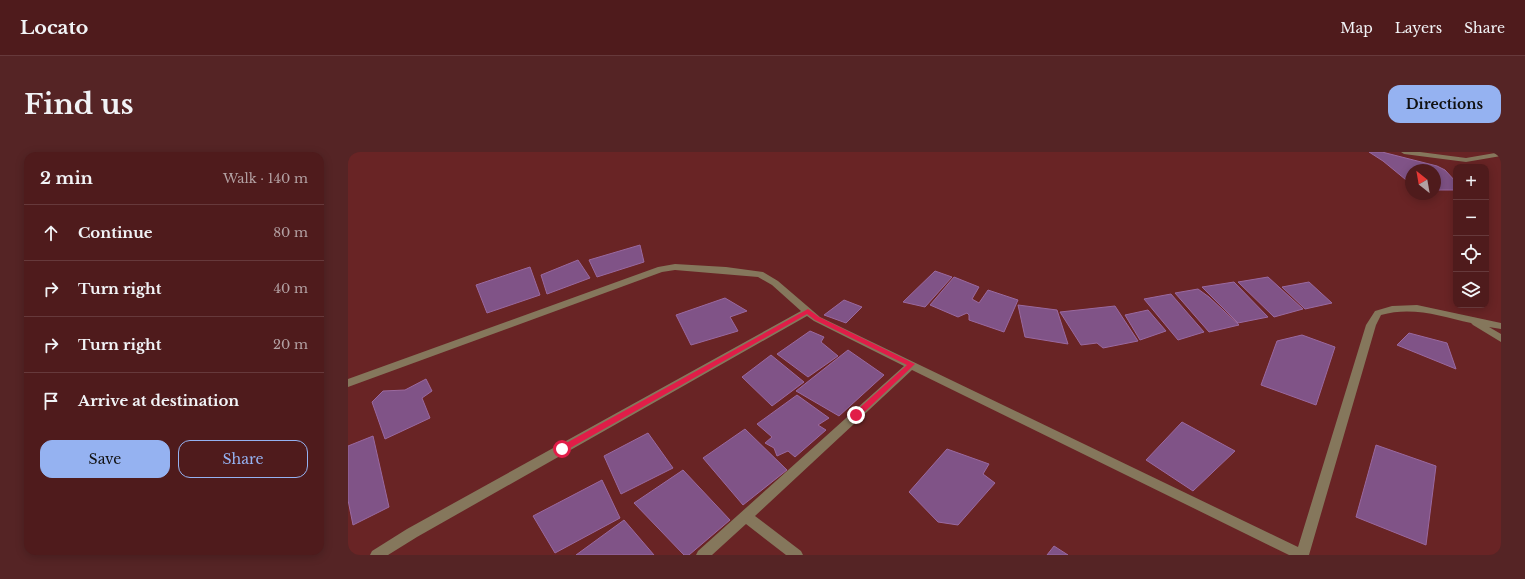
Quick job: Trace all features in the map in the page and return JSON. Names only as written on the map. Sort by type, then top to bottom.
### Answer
[{"type":"street","points":[[1404,152],[1466,160],[1501,154]]},
{"type":"street","points":[[348,384],[661,269],[675,267],[760,274],[775,283],[817,319],[1302,555],[1371,325],[1378,313],[1392,309],[1417,308],[1501,326]]},
{"type":"street","points":[[377,555],[412,533],[808,311]]},
{"type":"street","points":[[1468,319],[1501,339]]},
{"type":"street","points":[[703,555],[912,364]]},
{"type":"street","points":[[745,516],[796,555]]},
{"type":"building","points":[[1369,152],[1382,152],[1429,164],[1405,164],[1405,179],[1383,161]]},
{"type":"building","points":[[1441,168],[1453,179],[1453,190],[1441,190]]},
{"type":"building","points":[[640,245],[644,262],[597,277],[589,260]]},
{"type":"building","points":[[578,260],[590,278],[547,294],[541,275]]},
{"type":"building","points":[[530,267],[540,295],[487,313],[476,285]]},
{"type":"building","points":[[935,271],[952,277],[925,307],[903,302]]},
{"type":"building","points":[[954,277],[979,287],[972,299],[979,303],[988,290],[1018,300],[1004,332],[969,320],[969,315],[967,313],[958,317],[930,305]]},
{"type":"building","points":[[1268,277],[1303,309],[1274,317],[1238,282]]},
{"type":"building","points":[[1234,282],[1268,317],[1238,323],[1202,287]]},
{"type":"building","points":[[1309,282],[1332,303],[1305,309],[1282,287]]},
{"type":"building","points":[[1198,289],[1209,297],[1239,325],[1209,332],[1175,293]]},
{"type":"building","points":[[1171,294],[1204,332],[1178,340],[1144,299]]},
{"type":"building","points":[[725,298],[747,311],[730,317],[738,331],[691,345],[676,315]]},
{"type":"building","points":[[844,300],[862,307],[846,323],[824,315]]},
{"type":"building","points":[[1018,305],[1057,310],[1068,344],[1025,337]]},
{"type":"building","points":[[1115,306],[1138,341],[1103,348],[1097,343],[1081,345],[1060,312]]},
{"type":"building","points":[[1148,310],[1166,331],[1140,340],[1125,315]]},
{"type":"building","points":[[810,331],[824,337],[821,342],[838,356],[808,377],[777,354]]},
{"type":"building","points":[[1409,333],[1447,343],[1456,369],[1397,345]]},
{"type":"building","points":[[1302,335],[1335,347],[1316,405],[1261,385],[1277,341]]},
{"type":"building","points":[[848,350],[884,375],[839,416],[796,391]]},
{"type":"building","points":[[771,355],[804,382],[772,406],[742,377]]},
{"type":"building","points":[[426,379],[432,391],[422,398],[430,418],[385,439],[372,402],[383,391],[405,390]]},
{"type":"building","points":[[797,395],[829,418],[818,425],[826,430],[795,457],[788,451],[777,456],[774,448],[765,443],[772,437],[757,424]]},
{"type":"building","points":[[1182,422],[1235,451],[1193,491],[1146,460]]},
{"type":"building","points":[[745,429],[787,470],[743,505],[703,458]]},
{"type":"building","points":[[648,433],[673,468],[621,494],[604,456]]},
{"type":"building","points":[[373,436],[389,507],[353,525],[348,500],[348,446]]},
{"type":"building","points":[[1376,445],[1436,466],[1426,545],[1356,517]]},
{"type":"building","points":[[947,449],[989,464],[983,474],[995,483],[958,525],[938,522],[909,492]]},
{"type":"building","points":[[683,470],[730,520],[689,555],[684,555],[634,503]]},
{"type":"building","points":[[602,480],[620,518],[555,553],[533,516]]},
{"type":"building","points":[[624,520],[654,555],[576,555]]},
{"type":"building","points":[[1054,546],[1068,555],[1047,555]]},
{"type":"route","points":[[562,449],[808,311],[817,319],[912,364],[856,415]]}]
